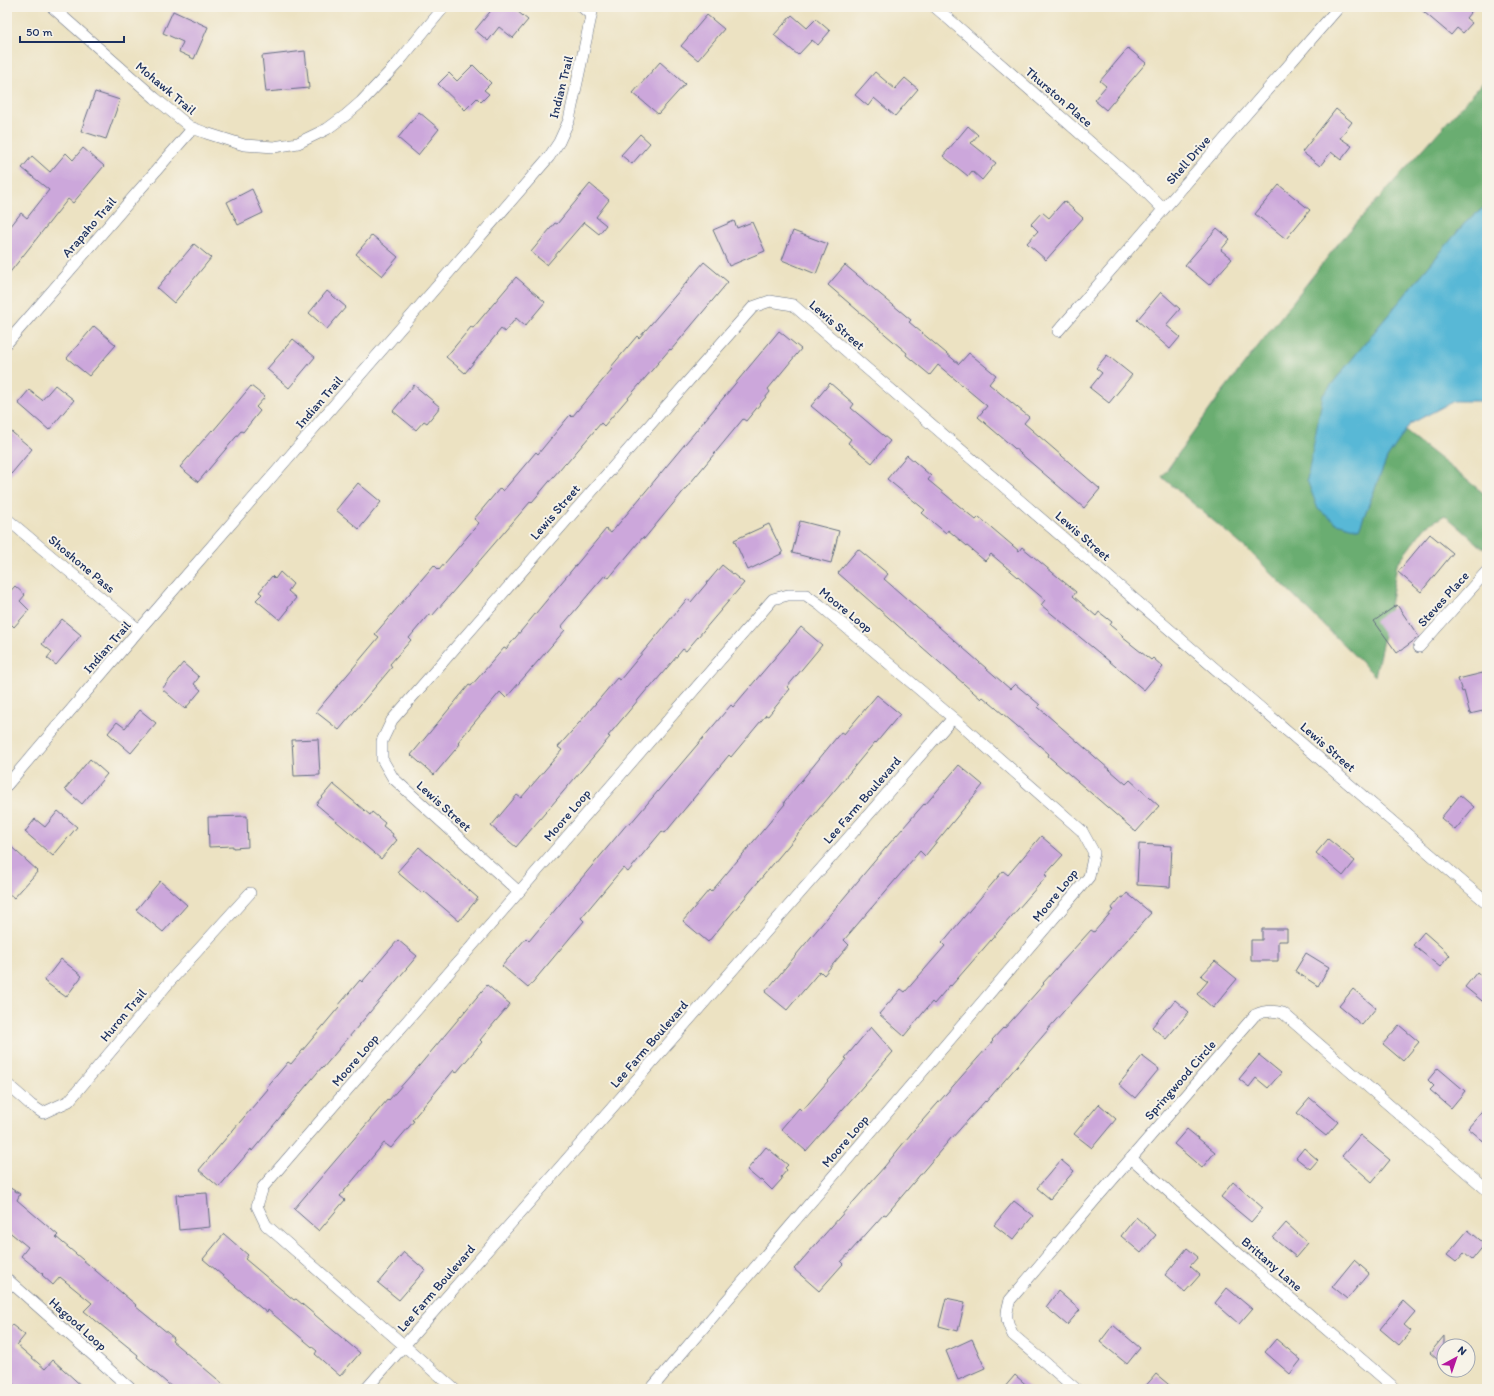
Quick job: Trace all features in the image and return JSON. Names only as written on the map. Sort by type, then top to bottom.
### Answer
[{"type":"street","name":"Mohawk Trail","points":[[52,7],[155,98],[193,128],[232,142],[260,147],[298,143],[327,129],[346,116],[397,64],[444,7]]},
{"type":"street","points":[[582,7],[592,11]]},
{"type":"street","name":"Thurston Place","points":[[935,7],[1138,184],[1163,209]]},
{"type":"street","name":"Shell Drive","points":[[1058,331],[1339,7]]},
{"type":"street","name":"Indian Trail","points":[[7,786],[139,630],[549,157],[559,142],[569,120],[592,11]]},
{"type":"street","name":"Arapaho Trail","points":[[7,343],[193,128]]},
{"type":"street","name":"Lewis Street","points":[[519,892],[393,778],[382,759],[382,741],[392,720],[753,307],[770,301],[793,305],[1487,903]]},
{"type":"street","name":"Shoshone Pass","points":[[7,519],[139,630]]},
{"type":"street","name":"Steves Place","points":[[1419,647],[1487,571]]},
{"type":"street","name":"Moore Loop","points":[[454,1389],[266,1225],[258,1206],[263,1187],[773,599],[788,595],[806,595],[820,605],[954,718],[1082,831],[1094,853],[1089,877],[651,1389]]},
{"type":"street","name":"Lee Farm Boulevard","points":[[366,1389],[954,718]]},
{"type":"street","name":"Huron Trail","points":[[7,1084],[31,1105],[43,1113],[69,1101],[170,980],[250,893]]},
{"type":"street","name":"Springwood Circle","points":[[1076,1389],[1013,1334],[1007,1323],[1007,1311],[1010,1300],[1255,1015],[1261,1012],[1273,1010],[1283,1014],[1487,1190]]},
{"type":"street","name":"Brittany Lane","points":[[1131,1158],[1396,1389]]},
{"type":"street","name":"Hagood Loop","points":[[7,1279],[131,1389]]},
{"type":"green space","points":[[1487,78],[1487,205],[1465,223],[1323,395],[1359,529],[1387,458],[1405,431],[1487,496],[1487,545],[1484,549],[1445,515],[1425,527],[1397,564],[1388,618],[1375,676],[1250,552],[1162,477],[1220,395],[1337,245]]},
{"type":"water","points":[[1487,205],[1487,401],[1454,401],[1410,424],[1387,458],[1359,529],[1336,523],[1318,509],[1307,480],[1323,395],[1465,223]]},
{"type":"building","points":[[494,7],[512,7],[528,20],[513,38],[499,27],[488,41],[475,30]]},
{"type":"building","points":[[1418,7],[1475,7],[1466,18],[1472,23],[1463,33],[1457,28],[1451,35]]},
{"type":"building","points":[[173,11],[208,27],[194,59],[179,52],[183,42],[163,33]]},
{"type":"building","points":[[707,15],[724,29],[698,60],[681,46]]},
{"type":"building","points":[[792,15],[807,28],[816,19],[830,31],[818,45],[812,40],[798,55],[774,35]]},
{"type":"building","points":[[1128,48],[1146,63],[1106,110],[1094,100],[1106,86],[1100,81]]},
{"type":"building","points":[[305,51],[309,88],[266,92],[262,56]]},
{"type":"building","points":[[660,62],[685,84],[658,114],[633,93]]},
{"type":"building","points":[[473,65],[491,83],[484,90],[489,94],[481,102],[477,98],[465,110],[438,84],[449,73],[457,81]]},
{"type":"building","points":[[875,72],[895,89],[905,78],[918,89],[895,116],[874,98],[868,106],[855,95]]},
{"type":"building","points":[[95,92],[120,100],[106,139],[81,131]]},
{"type":"building","points":[[1336,109],[1352,122],[1340,138],[1352,146],[1341,160],[1331,152],[1320,166],[1302,152]]},
{"type":"building","points":[[419,112],[439,129],[418,155],[398,138]]},
{"type":"building","points":[[968,126],[978,135],[971,143],[996,163],[982,180],[972,171],[968,176],[943,156]]},
{"type":"building","points":[[640,134],[650,143],[632,164],[621,155]]},
{"type":"building","points":[[83,148],[104,166],[73,203],[68,199],[7,276],[7,231],[21,213],[27,218],[49,190],[22,168],[32,156],[50,172],[66,153],[73,160]]},
{"type":"building","points":[[590,184],[609,200],[596,217],[606,225],[599,234],[584,222],[547,265],[531,252],[555,223],[557,224]]},
{"type":"building","points":[[1279,185],[1310,210],[1286,239],[1255,214]]},
{"type":"building","points":[[252,189],[263,213],[238,225],[227,202]]},
{"type":"building","points":[[1064,201],[1083,218],[1046,260],[1027,243],[1038,231],[1031,224],[1042,212],[1049,218]]},
{"type":"building","points":[[734,221],[737,228],[752,222],[765,251],[729,266],[713,230]]},
{"type":"building","points":[[1217,228],[1230,239],[1221,250],[1232,259],[1209,285],[1185,265]]},
{"type":"building","points":[[793,231],[828,244],[816,274],[782,260]]},
{"type":"building","points":[[372,235],[398,257],[382,276],[356,254]]},
{"type":"building","points":[[194,244],[211,258],[174,303],[157,288]]},
{"type":"building","points":[[704,262],[728,282],[671,350],[670,349],[604,426],[601,423],[566,464],[565,463],[432,616],[429,614],[409,638],[411,640],[390,664],[392,667],[339,730],[316,712],[379,637],[375,634],[434,565],[439,570],[479,523],[474,519],[500,488],[503,491],[536,452],[538,454],[570,415],[572,417],[637,336],[639,338]]},
{"type":"building","points":[[845,265],[911,320],[909,322],[959,364],[969,353],[996,375],[989,384],[1029,417],[1024,423],[1100,489],[1084,508],[978,417],[987,406],[938,365],[930,375],[906,355],[907,353],[828,285]]},
{"type":"building","points":[[516,277],[545,302],[525,326],[516,318],[505,332],[501,329],[465,373],[446,357],[471,327],[473,328]]},
{"type":"building","points":[[327,291],[346,307],[327,329],[309,313]]},
{"type":"building","points":[[1161,292],[1180,309],[1166,325],[1180,337],[1170,349],[1137,320]]},
{"type":"building","points":[[94,326],[116,345],[89,376],[67,358]]},
{"type":"building","points":[[779,331],[801,349],[768,389],[770,392],[746,421],[743,419],[644,539],[643,537],[609,578],[605,575],[561,627],[565,630],[506,698],[500,692],[458,742],[460,744],[434,775],[411,755],[469,685],[471,686],[504,648],[506,649],[606,529],[611,533]]},
{"type":"building","points":[[293,339],[315,357],[289,388],[267,369]]},
{"type":"building","points":[[1107,355],[1132,375],[1109,403],[1090,388],[1102,373],[1096,368]]},
{"type":"building","points":[[830,383],[854,404],[851,408],[890,441],[872,463],[848,443],[851,439],[811,406]]},
{"type":"building","points":[[55,385],[74,400],[49,430],[18,403],[29,390],[42,400]]},
{"type":"building","points":[[414,385],[440,407],[427,423],[424,421],[416,430],[393,411]]},
{"type":"building","points":[[251,386],[265,397],[256,407],[260,411],[198,482],[180,467]]},
{"type":"building","points":[[7,428],[32,449],[7,479]]},
{"type":"building","points":[[907,455],[931,476],[928,480],[976,520],[979,517],[1019,551],[1022,547],[1076,592],[1073,596],[1096,616],[1099,612],[1112,622],[1110,625],[1123,636],[1122,637],[1151,660],[1153,658],[1163,667],[1144,690],[1041,605],[1045,600],[991,554],[985,561],[948,530],[946,533],[922,513],[925,510],[887,479]]},
{"type":"building","points":[[358,483],[381,502],[359,529],[336,510]]},
{"type":"building","points":[[800,521],[839,531],[831,563],[792,553]]},
{"type":"building","points":[[769,524],[783,553],[748,570],[734,540]]},
{"type":"building","points":[[1430,534],[1453,553],[1421,592],[1398,572]]},
{"type":"building","points":[[858,549],[888,574],[884,579],[1010,689],[1015,684],[1040,705],[1038,707],[1126,784],[1130,780],[1159,806],[1136,832],[1048,756],[1049,754],[1030,737],[983,697],[981,699],[838,573]]},
{"type":"building","points":[[722,565],[744,583],[686,651],[683,649],[650,688],[649,687],[608,736],[610,737],[516,847],[491,826],[517,795],[521,798],[562,750],[558,747],[617,678],[620,680],[687,599],[691,602]]},
{"type":"building","points":[[280,572],[293,584],[288,591],[296,598],[280,620],[256,600],[262,594],[259,592],[272,576],[275,579]]},
{"type":"building","points":[[15,586],[25,595],[20,601],[29,610],[14,627],[7,620],[7,595]]},
{"type":"building","points":[[1397,605],[1419,637],[1397,653],[1374,621]]},
{"type":"building","points":[[62,619],[81,635],[56,665],[47,658],[52,652],[42,644]]},
{"type":"building","points":[[801,627],[822,645],[787,687],[790,689],[731,757],[729,755],[665,833],[662,831],[628,872],[623,868],[581,918],[584,921],[528,988],[502,966],[526,938],[529,941],[628,823],[630,824],[731,705],[733,707]]},
{"type":"building","points":[[183,663],[199,677],[194,684],[201,690],[185,709],[162,689]]},
{"type":"building","points":[[1487,672],[1487,710],[1470,714],[1464,691],[1462,692],[1458,679]]},
{"type":"building","points":[[877,695],[900,714],[708,942],[683,921],[709,890],[711,892],[785,804],[784,802],[841,732],[844,734]]},
{"type":"building","points":[[140,710],[156,723],[131,753],[108,733],[117,722],[125,728]]},
{"type":"building","points":[[318,739],[320,775],[294,776],[292,740]]},
{"type":"building","points":[[90,759],[107,774],[82,804],[65,789]]},
{"type":"building","points":[[959,765],[983,785],[925,856],[920,851],[844,940],[849,945],[824,975],[820,971],[787,1010],[765,992],[889,844]]},
{"type":"building","points":[[333,784],[370,815],[372,812],[385,823],[383,826],[393,834],[392,836],[397,840],[381,859],[316,804]]},
{"type":"building","points":[[1460,795],[1474,807],[1455,830],[1441,818]]},
{"type":"building","points":[[58,811],[77,827],[53,856],[25,832],[35,819],[45,827]]},
{"type":"building","points":[[247,816],[248,847],[209,847],[208,817]]},
{"type":"building","points":[[1041,836],[1063,855],[1045,875],[1047,876],[951,986],[950,985],[934,1004],[932,1002],[904,1036],[879,1014],[901,989],[905,992],[945,946],[942,943],[1003,871],[1008,875]]},
{"type":"building","points":[[1328,839],[1355,861],[1343,876],[1316,853]]},
{"type":"building","points":[[7,843],[38,871],[14,898],[7,892]]},
{"type":"building","points":[[1139,844],[1172,846],[1170,887],[1137,885]]},
{"type":"building","points":[[419,847],[478,898],[459,921],[424,891],[422,893],[397,872]]},
{"type":"building","points":[[160,881],[187,905],[163,932],[136,910]]},
{"type":"building","points":[[1127,893],[1151,913],[1047,1030],[986,1102],[985,1101],[952,1137],[886,1215],[884,1214],[841,1262],[843,1264],[819,1291],[794,1269],[885,1166],[914,1130],[993,1041],[992,1040],[1003,1028],[1004,1029],[1091,930],[1094,932],[1113,910],[1111,909],[1121,897],[1123,898]]},
{"type":"building","points":[[1262,929],[1287,929],[1287,941],[1278,941],[1278,961],[1251,961],[1251,940],[1262,940]]},
{"type":"building","points":[[1424,932],[1450,955],[1440,967],[1413,945]]},
{"type":"building","points":[[398,940],[417,956],[252,1151],[251,1149],[219,1187],[199,1170],[268,1089],[266,1088],[288,1062],[291,1064],[360,980],[362,982]]},
{"type":"building","points":[[1306,953],[1329,967],[1318,986],[1295,971]]},
{"type":"building","points":[[61,959],[82,976],[66,997],[44,981]]},
{"type":"building","points":[[1215,961],[1237,979],[1213,1008],[1197,994],[1208,981],[1201,976]]},
{"type":"building","points":[[1477,972],[1487,981],[1487,1005],[1465,987]]},
{"type":"building","points":[[487,985],[510,1004],[480,1040],[482,1042],[456,1073],[454,1070],[412,1120],[414,1121],[391,1148],[384,1143],[340,1196],[345,1200],[319,1231],[294,1209],[388,1099],[389,1100],[419,1066]]},
{"type":"building","points":[[1353,989],[1376,1008],[1362,1025],[1339,1006]]},
{"type":"building","points":[[1175,1000],[1189,1012],[1166,1039],[1152,1027]]},
{"type":"building","points":[[1399,1025],[1419,1042],[1403,1061],[1383,1044]]},
{"type":"building","points":[[871,1027],[893,1052],[806,1151],[781,1129],[799,1108],[802,1111],[847,1059],[845,1058]]},
{"type":"building","points":[[1259,1055],[1281,1073],[1268,1088],[1256,1078],[1249,1087],[1239,1079]]},
{"type":"building","points":[[1142,1056],[1159,1069],[1135,1098],[1119,1084]]},
{"type":"building","points":[[1438,1068],[1465,1091],[1451,1108],[1430,1090],[1434,1086],[1428,1080]]},
{"type":"building","points":[[1310,1098],[1338,1122],[1326,1136],[1297,1113]]},
{"type":"building","points":[[1099,1104],[1116,1119],[1092,1148],[1074,1134]]},
{"type":"building","points":[[1487,1106],[1487,1144],[1468,1128]]},
{"type":"building","points":[[1187,1129],[1215,1152],[1202,1168],[1174,1144]]},
{"type":"building","points":[[1360,1135],[1390,1160],[1372,1182],[1342,1156]]},
{"type":"building","points":[[766,1147],[788,1165],[785,1168],[787,1170],[781,1177],[782,1179],[772,1190],[762,1180],[760,1181],[747,1170]]},
{"type":"building","points":[[1304,1148],[1318,1160],[1310,1169],[1296,1158]]},
{"type":"building","points":[[1061,1160],[1074,1171],[1050,1199],[1037,1188]]},
{"type":"building","points":[[1233,1182],[1263,1208],[1251,1222],[1221,1197]]},
{"type":"building","points":[[7,1186],[20,1194],[17,1200],[58,1235],[56,1237],[174,1338],[172,1341],[229,1389],[174,1389],[137,1357],[138,1355],[84,1311],[92,1303],[60,1277],[53,1285],[42,1275],[43,1274],[21,1256],[28,1247],[7,1230]]},
{"type":"building","points":[[207,1193],[210,1227],[179,1230],[176,1195]]},
{"type":"building","points":[[1014,1201],[1033,1216],[1013,1240],[994,1225]]},
{"type":"building","points":[[1136,1217],[1156,1235],[1141,1253],[1121,1236]]},
{"type":"building","points":[[1286,1223],[1308,1243],[1296,1257],[1273,1238]]},
{"type":"building","points":[[1468,1230],[1485,1244],[1472,1260],[1464,1253],[1456,1262],[1447,1255]]},
{"type":"building","points":[[224,1234],[248,1255],[245,1259],[294,1300],[296,1299],[360,1353],[340,1376],[315,1354],[317,1351],[268,1310],[267,1313],[203,1259]]},
{"type":"building","points":[[1187,1248],[1198,1257],[1190,1266],[1200,1275],[1185,1292],[1165,1275]]},
{"type":"building","points":[[404,1252],[425,1270],[399,1300],[378,1283]]},
{"type":"building","points":[[1354,1260],[1369,1273],[1347,1299],[1332,1287]]},
{"type":"building","points":[[1227,1288],[1252,1309],[1239,1324],[1215,1303]]},
{"type":"building","points":[[1058,1291],[1080,1310],[1067,1325],[1046,1307]]},
{"type":"building","points":[[946,1298],[965,1302],[958,1331],[939,1326]]},
{"type":"building","points":[[1403,1301],[1415,1312],[1404,1325],[1411,1331],[1399,1345],[1380,1329]]},
{"type":"building","points":[[12,1325],[25,1335],[17,1345],[45,1369],[53,1360],[85,1389],[19,1389],[7,1379],[7,1331]]},
{"type":"building","points":[[1113,1325],[1140,1348],[1127,1364],[1100,1342]]},
{"type":"building","points":[[972,1339],[985,1368],[958,1380],[946,1351]]},
{"type":"building","points":[[1276,1339],[1301,1360],[1290,1374],[1265,1352]]},
{"type":"building","points":[[1436,1346],[1436,1358],[1430,1353]]},
{"type":"building","points":[[1156,1374],[1174,1389],[1143,1389]]},
{"type":"building","points":[[1015,1375],[1031,1389],[1003,1389]]}]
